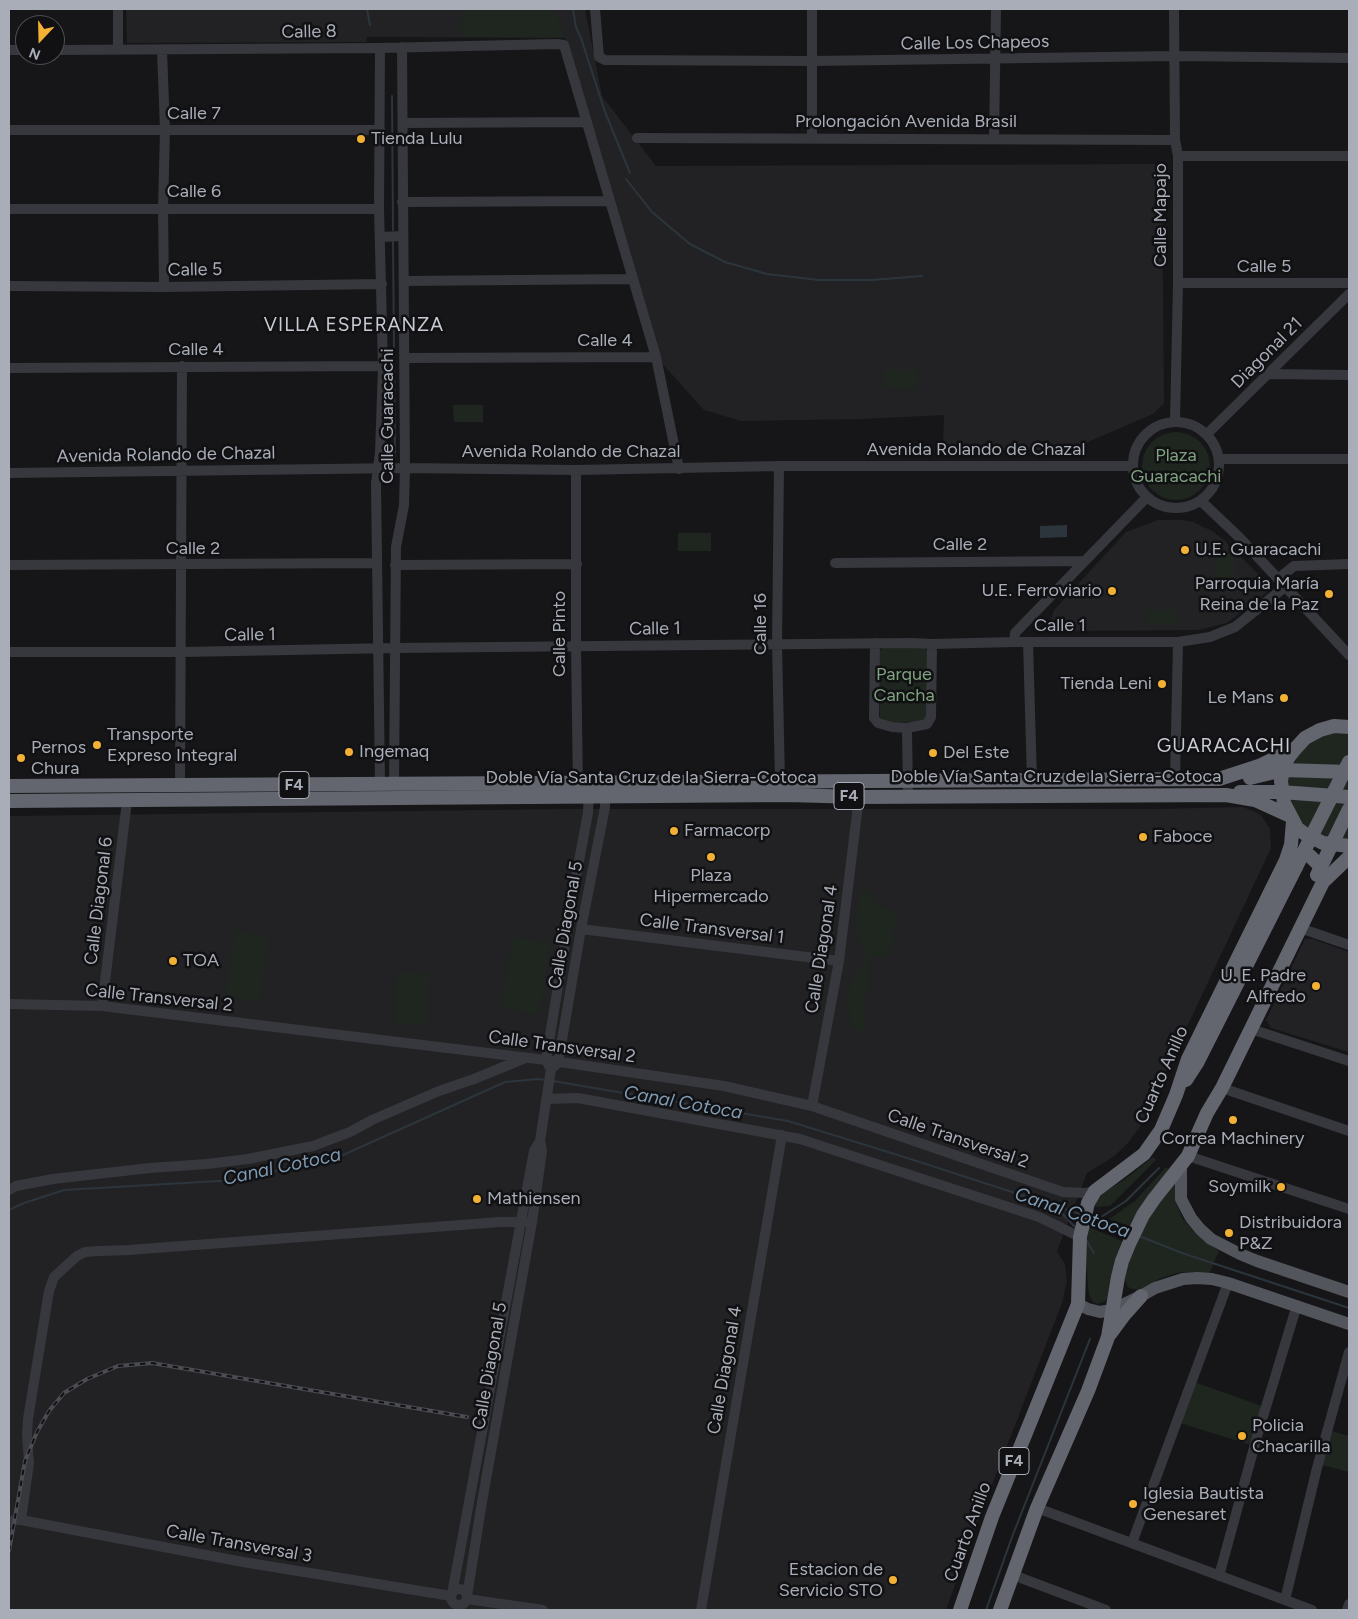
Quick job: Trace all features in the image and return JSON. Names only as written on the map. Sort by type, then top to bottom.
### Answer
[{"type":"highway","name":"F4","points":[[1348,725],[1320,730],[1306,738],[1288,758],[1283,770],[1281,792],[1291,819],[1305,834],[1330,845],[1349,846]]},
{"type":"highway","name":"Doble Vía Santa Cruz de la Sierra-Cotoca","points":[[605,790],[780,782],[1219,779],[1259,766],[1296,748]]},
{"type":"highway","points":[[1291,864],[1349,762]]},
{"type":"highway","points":[[1219,779],[1242,780],[1283,770],[1349,772]]},
{"type":"highway","name":"Doble Vía Santa Cruz de la Sierra-Cotoca","points":[[9,786],[387,784],[584,790]]},
{"type":"highway","name":"Doble Vía Santa Cruz de la Sierra-Cotoca","points":[[9,802],[584,790],[859,796],[1226,795],[1255,800],[1291,819]]},
{"type":"highway","points":[[1226,795],[1246,791],[1349,797]]},
{"type":"highway","points":[[1207,1113],[1222,1069],[1320,879],[1349,809]]},
{"type":"highway","name":"F4","points":[[1291,819],[1291,864]]},
{"type":"highway","points":[[1291,864],[1298,854],[1310,856],[1320,865],[1320,879]]},
{"type":"highway","name":"F4","points":[[1000,1610],[1037,1508],[1088,1391],[1108,1337],[1122,1261],[1129,1244],[1154,1199],[1184,1161],[1251,1030],[1300,928],[1320,879],[1349,857]]},
{"type":"highway","name":"Cuarto Anillo","points":[[960,1610],[992,1517],[1078,1304],[1081,1231],[1088,1203],[1095,1191],[1144,1154],[1161,1130],[1176,1095],[1197,1063],[1291,864]]},
{"type":"highway","points":[[1108,1337],[1141,1296]]},
{"type":"main road","points":[[1184,1161],[1181,1198],[1191,1218],[1211,1239],[1240,1254],[1349,1292]]},
{"type":"main road","points":[[1078,1304],[1100,1312],[1112,1310],[1154,1288],[1183,1279],[1205,1278],[1228,1283],[1297,1305],[1349,1324]]},
{"type":"street","points":[[118,9],[118,49]]},
{"type":"street","name":"Calle Los Chapeos","points":[[595,9],[599,57],[601,59],[812,61],[995,60],[1175,56],[1349,58]]},
{"type":"street","points":[[812,9],[812,138]]},
{"type":"street","points":[[994,139],[996,9]]},
{"type":"street","name":"Calle Mapajo","points":[[1174,9],[1175,140],[1178,156],[1175,421]]},
{"type":"street","name":"Calle 8","points":[[65,50],[380,48],[557,44],[564,46],[588,122]]},
{"type":"street","name":"Calle Guaracachi","points":[[387,784],[395,648],[396,547],[404,505],[405,468],[402,47]]},
{"type":"street","name":"Calle Guaracachi","points":[[380,48],[379,209],[383,366],[380,453],[376,483],[379,648],[387,784]]},
{"type":"street","points":[[162,50],[165,130],[163,208],[164,287]]},
{"type":"street","points":[[403,123],[588,122],[656,357],[679,469]]},
{"type":"street","name":"Calle 7","points":[[9,130],[380,130]]},
{"type":"street","name":"Prolongación Avenida Brasil","points":[[637,138],[1175,140]]},
{"type":"street","points":[[1178,156],[1349,156]]},
{"type":"street","points":[[402,202],[610,200]]},
{"type":"street","name":"Calle 6","points":[[9,209],[379,209]]},
{"type":"street","points":[[381,237],[403,236]]},
{"type":"street","points":[[404,281],[632,278]]},
{"type":"street","name":"Calle 5","points":[[1178,282],[1349,283]]},
{"type":"street","name":"Calle 5","points":[[9,286],[164,287],[382,284]]},
{"type":"street","name":"Diagonal 21","points":[[1207,434],[1349,294]]},
{"type":"street","name":"Calle 4","points":[[404,358],[656,357]]},
{"type":"street","points":[[180,786],[183,472],[182,366]]},
{"type":"street","name":"Calle 4","points":[[9,368],[383,366]]},
{"type":"street","points":[[1268,374],[1349,375]]},
{"type":"street","points":[[1175,421],[1192,425],[1207,434],[1218,450],[1220,459],[1220,471],[1210,493],[1201,501],[1188,507],[1173,508],[1159,505],[1147,497],[1137,483],[1133,466],[1138,444],[1145,435],[1159,426],[1175,421]]},
{"type":"street","points":[[1220,459],[1349,459]]},
{"type":"street","name":"Avenida Rolando de Chazal","points":[[9,473],[378,468],[576,470],[779,466],[1133,466]]},
{"type":"street","name":"Calle 16","points":[[779,466],[777,644],[780,782]]},
{"type":"street","name":"Calle Pinto","points":[[576,470],[576,646],[584,790]]},
{"type":"street","points":[[1014,642],[1014,634],[1147,497]]},
{"type":"street","points":[[1201,501],[1240,538],[1349,655]]},
{"type":"street","name":"Calle 2","points":[[835,563],[1084,561]]},
{"type":"street","name":"Calle 2","points":[[9,565],[377,563]]},
{"type":"street","points":[[395,566],[577,564]]},
{"type":"street","name":"Calle 1","points":[[9,652],[182,652],[875,643],[1178,642],[1210,637],[1235,626],[1282,583],[1294,566],[1349,564]]},
{"type":"street","points":[[1028,642],[1032,780]]},
{"type":"street","points":[[1175,779],[1178,642]]},
{"type":"street","points":[[875,643],[874,718],[878,723],[892,727],[907,728],[927,724],[931,717],[932,644]]},
{"type":"street","points":[[907,728],[908,796]]},
{"type":"street","name":"Calle Diagonal 5","points":[[450,1610],[504,1349],[519,1299],[532,1222],[542,1151],[540,1141],[551,1066],[584,790]]},
{"type":"street","name":"Calle Diagonal 5","points":[[551,1066],[581,929],[605,790]]},
{"type":"street","name":"Calle Diagonal 4","points":[[812,1106],[839,961],[859,796]]},
{"type":"street","name":"Calle Diagonal 6","points":[[102,1006],[127,800]]},
{"type":"street","points":[[1300,928],[1349,945]]},
{"type":"street","name":"Calle Transversal 1","points":[[581,929],[839,961]]},
{"type":"street","name":"Calle Transversal 2","points":[[9,1004],[102,1006],[524,1058],[551,1066],[724,1086],[812,1106],[1063,1192],[1086,1193],[1095,1191]]},
{"type":"street","points":[[1251,1030],[1349,1061]]},
{"type":"street","points":[[9,1190],[16,1186],[53,1179],[150,1168],[207,1164],[313,1146],[350,1132],[372,1120],[432,1094],[524,1058]]},
{"type":"street","points":[[1222,1088],[1349,1131]]},
{"type":"street","points":[[547,1093],[800,1139],[1081,1231]]},
{"type":"street","name":"Calle Diagonal 4","points":[[701,1610],[782,1135]]},
{"type":"street","name":"Calle Diagonal 5","points":[[466,1601],[504,1349],[508,1297],[534,1151],[540,1141]]},
{"type":"street","points":[[1184,1161],[1349,1209]]},
{"type":"street","points":[[9,1523],[14,1520],[21,1520],[29,1463],[27,1426],[49,1291],[54,1277],[77,1256],[85,1252],[98,1251],[521,1221],[532,1222]]},
{"type":"street","points":[[1132,1543],[1228,1283]]},
{"type":"street","points":[[508,1297],[519,1299]]},
{"type":"street","points":[[1219,1576],[1258,1432],[1297,1305]]},
{"type":"street","points":[[1286,1600],[1319,1458],[1349,1352]]},
{"type":"street","points":[[1037,1508],[1312,1610]]},
{"type":"street","name":"Calle Transversal 3","points":[[21,1520],[243,1562],[452,1596],[457,1604],[462,1604],[466,1601]]},
{"type":"street","points":[[1013,1575],[1084,1606],[1106,1610]]},
{"type":"street","points":[[466,1601],[542,1610]]},
{"type":"street","points":[[1347,1610],[1349,1604]]},
{"type":"shaded area","points":[[126,9],[585,9],[602,96],[656,166],[1162,164],[1164,403],[1153,414],[1088,442],[1080,450],[943,450],[944,415],[861,419],[741,421],[704,410],[659,360],[565,38],[367,37],[366,42],[127,43]]},
{"type":"shaded area","points":[[1158,520],[1193,522],[1214,532],[1271,589],[1227,623],[1198,630],[1065,631],[1056,628],[1051,619],[1054,610],[1126,532]]},
{"type":"shaded area","points":[[1067,525],[1067,537],[1040,538],[1040,526]]},
{"type":"shaded area","points":[[1242,807],[1261,815],[1270,829],[1271,848],[1141,1125],[1128,1143],[1113,1157],[1087,1173],[1057,1251],[1065,1264],[1067,1281],[1062,1303],[946,1610],[9,1610],[9,816],[570,809],[1158,809]]},
{"type":"shaded area","name":"U. E. Padre Alfredo","points":[[1305,939],[1313,939],[1349,952],[1349,1052],[1271,1028],[1266,1020]]},
{"type":"green space","points":[[462,9],[554,9],[565,37],[461,37]]},
{"type":"green space","points":[[884,370],[917,370],[917,388],[884,388]]},
{"type":"green space","points":[[453,405],[483,405],[483,422],[454,422]]},
{"type":"green space","name":"Plaza Guaracachi","points":[[1169,432],[1183,432],[1195,437],[1205,447],[1210,459],[1210,473],[1205,485],[1195,495],[1183,500],[1169,500],[1157,495],[1147,485],[1142,473],[1142,459],[1147,447],[1157,437]]},
{"type":"green space","points":[[678,533],[711,533],[711,551],[678,551]]},
{"type":"green space","points":[[1216,555],[1234,555],[1234,587],[1216,587]]},
{"type":"green space","points":[[1149,609],[1177,610],[1177,625],[1149,625]]},
{"type":"green space","name":"Parque Cancha","points":[[884,647],[924,647],[928,652],[928,717],[921,722],[885,722],[880,718],[878,656]]},
{"type":"green space","points":[[1337,732],[1349,733],[1349,767],[1292,765],[1305,745],[1320,736]]},
{"type":"green space","points":[[1289,774],[1349,777],[1349,792],[1288,787]]},
{"type":"green space","points":[[1289,796],[1349,801],[1349,840],[1324,838],[1308,830],[1292,810]]},
{"type":"green space","points":[[864,890],[873,896],[874,902],[892,912],[897,920],[892,935],[895,944],[885,956],[882,957],[875,954],[871,957],[867,969],[869,982],[864,999],[866,1025],[859,1031],[853,1028],[850,1021],[848,999],[850,984],[865,961],[867,951],[857,934],[856,921],[860,892]]},
{"type":"green space","points":[[235,931],[269,937],[259,1002],[225,997]]},
{"type":"green space","points":[[513,936],[551,943],[539,1015],[501,1008]]},
{"type":"green space","points":[[398,972],[429,974],[426,1025],[395,1024]]},
{"type":"green space","points":[[1153,1157],[1156,1160],[1110,1206],[1094,1207],[1098,1199],[1106,1191],[1124,1180]]},
{"type":"green space","points":[[1166,1167],[1169,1170],[1132,1227],[1109,1219],[1135,1201]]},
{"type":"green space","points":[[1175,1181],[1175,1200],[1182,1218],[1194,1232],[1219,1251],[1209,1274],[1181,1272],[1161,1278],[1141,1289],[1132,1289],[1128,1287],[1124,1278],[1135,1243],[1145,1224]]},
{"type":"green space","points":[[1089,1227],[1124,1242],[1109,1296],[1106,1301],[1097,1304],[1093,1302],[1089,1295],[1085,1252]]},
{"type":"green space","points":[[1194,1382],[1262,1406],[1251,1445],[1180,1423]]},
{"type":"green space","points":[[1331,1431],[1349,1436],[1349,1472],[1322,1465]]},
{"type":"waterway","points":[[367,9],[370,25]]},
{"type":"waterway","points":[[573,9],[576,27],[605,112],[630,173]]},
{"type":"waterway","points":[[392,96],[393,230]]},
{"type":"waterway","points":[[626,179],[652,212],[690,244],[725,262],[767,274],[819,280],[872,280],[922,276]]},
{"type":"waterway","points":[[393,242],[395,457]]},
{"type":"waterway","name":"Canal Cotoca","points":[[9,1210],[64,1190],[236,1180],[343,1155],[505,1082],[546,1080]]},
{"type":"waterway","name":"Canal Cotoca","points":[[553,1081],[788,1121],[1080,1214]]},
{"type":"waterway","points":[[1098,1219],[1126,1201],[1159,1168]]},
{"type":"waterway","points":[[1056,1207],[1075,1227]]},
{"type":"waterway","name":"Canal Cotoca","points":[[1090,1217],[1130,1232]]},
{"type":"waterway","name":"Canal Cotoca","points":[[1139,1236],[1182,1253],[1349,1308]]},
{"type":"waterway","points":[[1086,1240],[1094,1253]]},
{"type":"waterway","points":[[986,1610],[1012,1537],[1090,1339]]},
{"type":"railway","points":[[9,1551],[25,1461],[37,1432],[49,1411],[64,1393],[87,1379],[118,1366],[152,1363],[467,1417]]},
{"type":"place","name":"Tienda Lulu","points":[[361,139]]},
{"type":"place","name":"U.E. Guaracachi","points":[[1185,550]]},
{"type":"place","name":"U.E. Ferroviario","points":[[1112,591]]},
{"type":"place","name":"Parroquia María Reina de la Paz","points":[[1329,594]]},
{"type":"place","name":"Tienda Leni","points":[[1162,684]]},
{"type":"place","name":"Le Mans","points":[[1284,698]]},
{"type":"place","name":"Transporte Expreso Integral","points":[[97,745]]},
{"type":"place","name":"Ingemaq","points":[[349,752]]},
{"type":"place","name":"Del Este","points":[[933,753]]},
{"type":"place","name":"Pernos Chura","points":[[21,758]]},
{"type":"place","name":"Farmacorp","points":[[674,831]]},
{"type":"place","name":"Faboce","points":[[1143,837]]},
{"type":"place","name":"Plaza Hipermercado","points":[[711,857]]},
{"type":"place","name":"TOA","points":[[173,961]]},
{"type":"place","name":"U. E. Padre Alfredo","points":[[1316,986]]},
{"type":"place","name":"Correa Machinery","points":[[1233,1120]]},
{"type":"place","name":"Soymilk","points":[[1281,1187]]},
{"type":"place","name":"Mathiensen","points":[[477,1199]]},
{"type":"place","name":"Distribuidora P&Z","points":[[1229,1233]]},
{"type":"place","name":"Policia Chacarilla","points":[[1242,1436]]},
{"type":"place","name":"Iglesia Bautista Genesaret","points":[[1133,1504]]},
{"type":"place","name":"Estacion de Servicio STO","points":[[893,1580]]},
{"type":"district","name":"VILLA ESPERANZA","points":[[354,325]]},
{"type":"district","name":"GUARACACHI","points":[[1224,746]]}]
